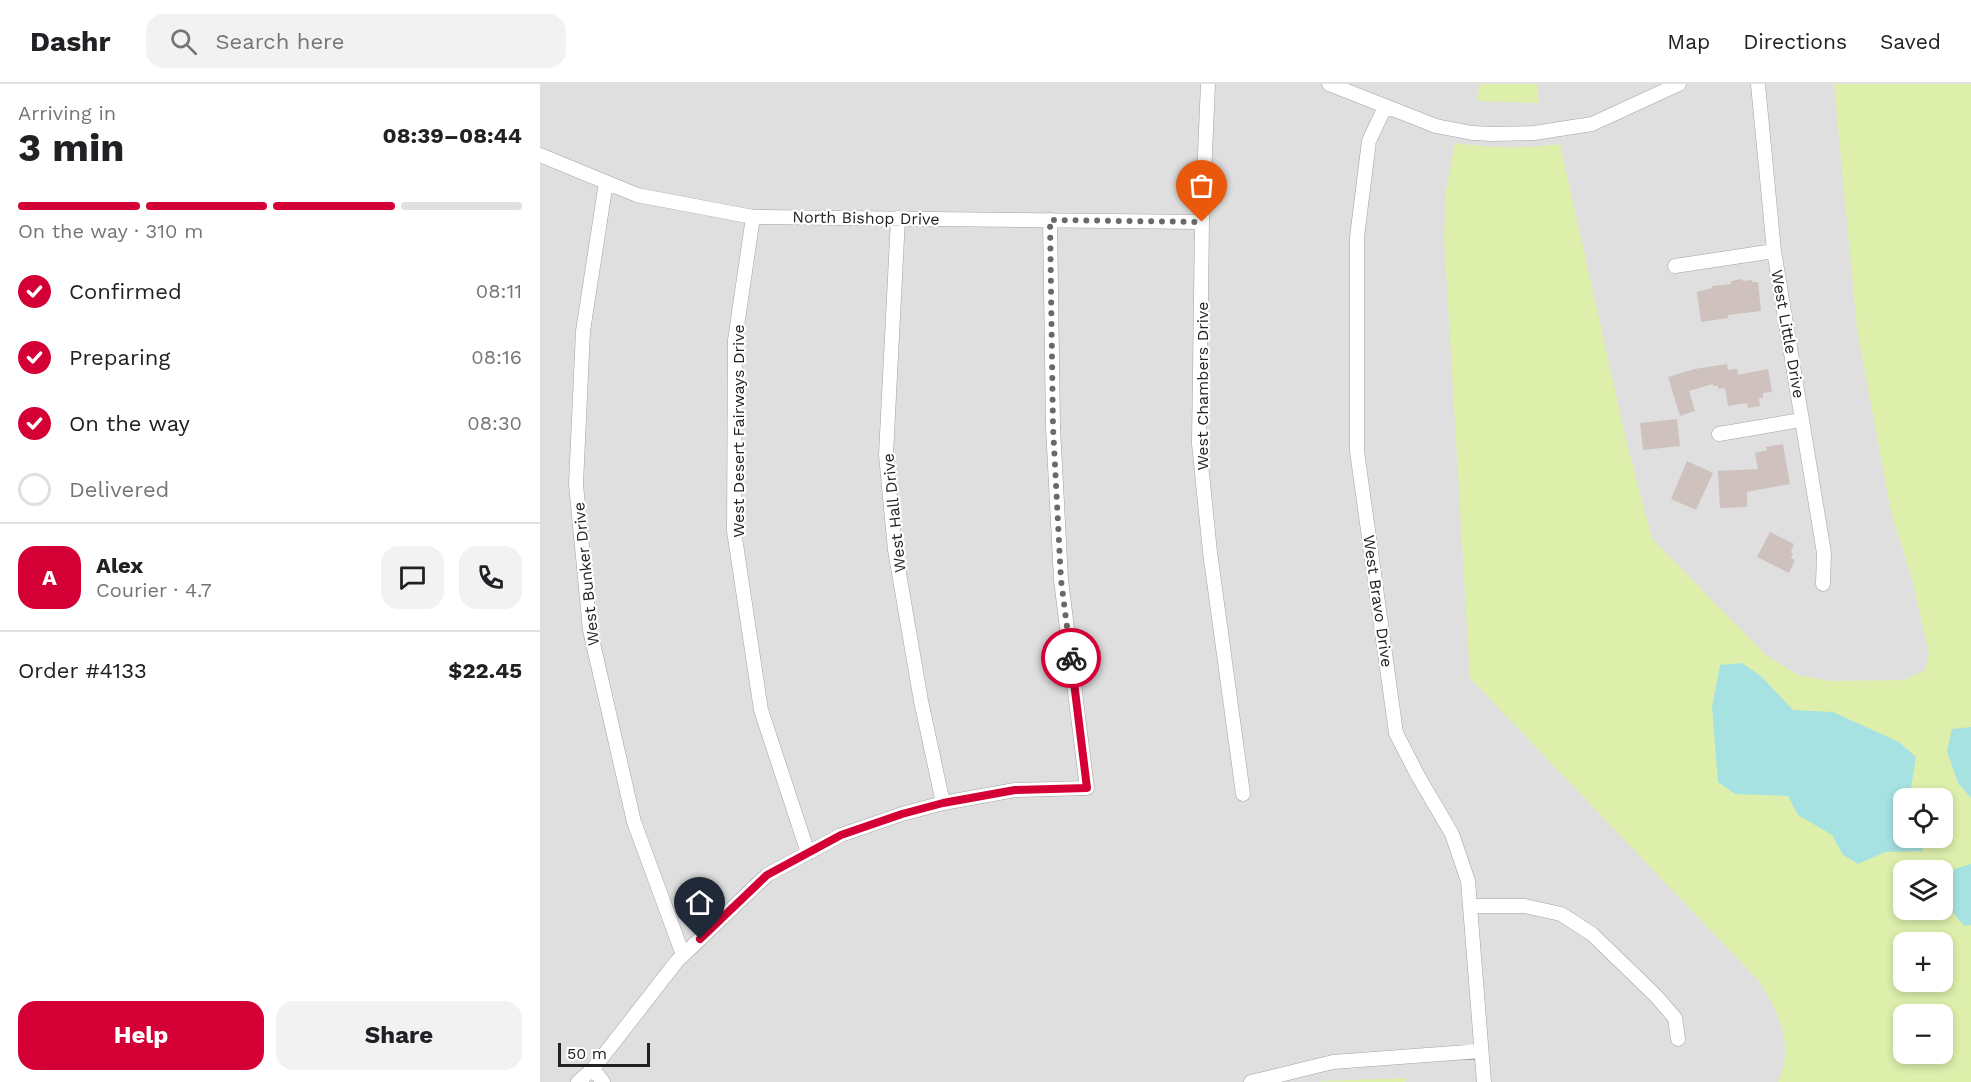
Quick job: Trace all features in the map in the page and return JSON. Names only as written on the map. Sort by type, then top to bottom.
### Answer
[{"type":"street","name":"West Chambers Drive","points":[[1208,84],[1202,222],[1198,444],[1210,552],[1243,794]]},
{"type":"street","points":[[1329,84],[1436,126],[1473,133],[1534,133],[1592,124],[1679,84]]},
{"type":"street","name":"West Little Drive","points":[[1758,84],[1774,251],[1824,553],[1823,584]]},
{"type":"street","name":"West Bravo Drive","points":[[1385,107],[1369,141],[1357,237],[1357,451],[1396,733],[1452,834],[1468,881],[1484,1082]]},
{"type":"street","name":"North Bishop Drive","points":[[540,155],[637,195],[753,217],[1202,222]]},
{"type":"street","name":"West Bunker Drive","points":[[606,182],[583,331],[576,484],[590,630],[634,822],[683,955]]},
{"type":"street","name":"West Desert Fairways Drive","points":[[753,217],[735,340],[734,531],[761,710],[808,853]]},
{"type":"street","name":"West Hall Drive","points":[[898,218],[886,455],[895,550],[921,701],[943,803]]},
{"type":"street","points":[[578,1082],[593,1070],[683,955],[767,875],[841,835],[902,814],[943,803],[1015,790],[1087,788],[1061,580],[1053,427],[1050,220]]},
{"type":"street","points":[[1675,266],[1774,251]]},
{"type":"street","points":[[1719,435],[1801,420]]},
{"type":"street","points":[[1470,906],[1525,906],[1562,914],[1592,934],[1656,996],[1675,1018],[1678,1039]]},
{"type":"street","points":[[1251,1082],[1333,1062],[1481,1051]]},
{"type":"street","points":[[593,1070],[603,1082]]},
{"type":"shaded area","points":[[540,84],[1971,84],[1971,1082],[540,1082]]},
{"type":"green space","points":[[1479,84],[1537,84],[1539,103],[1478,101]]},
{"type":"green space","points":[[1834,84],[1971,84],[1971,1082],[1778,1082],[1783,1068],[1785,1041],[1778,1016],[1757,979],[1470,678],[1444,237],[1446,191],[1455,143],[1508,147],[1560,144],[1625,435],[1652,539],[1767,656],[1798,675],[1830,681],[1904,680],[1925,670],[1929,654],[1912,579],[1891,512],[1857,329]]},
{"type":"green space","points":[[1406,1078],[1406,1082],[1318,1082],[1322,1081]]},
{"type":"water","points":[[1742,663],[1762,677],[1793,710],[1833,712],[1899,742],[1916,757],[1911,788],[1893,788],[1893,848],[1922,848],[1923,851],[1885,852],[1858,864],[1843,855],[1832,835],[1798,815],[1788,796],[1735,794],[1718,782],[1712,707],[1720,665]]},
{"type":"water","points":[[1971,727],[1971,798],[1958,783],[1947,751],[1952,729]]},
{"type":"water","points":[[1971,864],[1971,925],[1965,926],[1953,912],[1954,869]]},
{"type":"building","points":[[1742,279],[1758,282],[1761,311],[1728,315],[1728,318],[1701,322],[1697,292]]},
{"type":"building","points":[[1727,364],[1728,370],[1737,369],[1738,375],[1768,369],[1772,392],[1763,393],[1763,398],[1759,398],[1760,406],[1748,408],[1747,403],[1728,406],[1725,388],[1718,389],[1718,386],[1713,386],[1713,384],[1689,391],[1695,411],[1680,416],[1668,377],[1694,369]]},
{"type":"building","points":[[1677,419],[1680,446],[1643,450],[1640,423]]},
{"type":"building","points":[[1783,444],[1790,484],[1747,492],[1747,507],[1720,508],[1718,471],[1758,469],[1755,453],[1767,450],[1766,447]]},
{"type":"building","points":[[1687,461],[1713,473],[1696,510],[1671,499]]},
{"type":"building","points":[[1770,532],[1794,544],[1791,558],[1795,560],[1789,573],[1757,557]]},
{"type":"way so far","points":[[1071,658],[1061,580],[1053,427],[1050,220],[1202,222]]},
{"type":"route","points":[[700,939],[767,875],[841,835],[943,803],[1015,790],[1087,788],[1071,658]]}]
